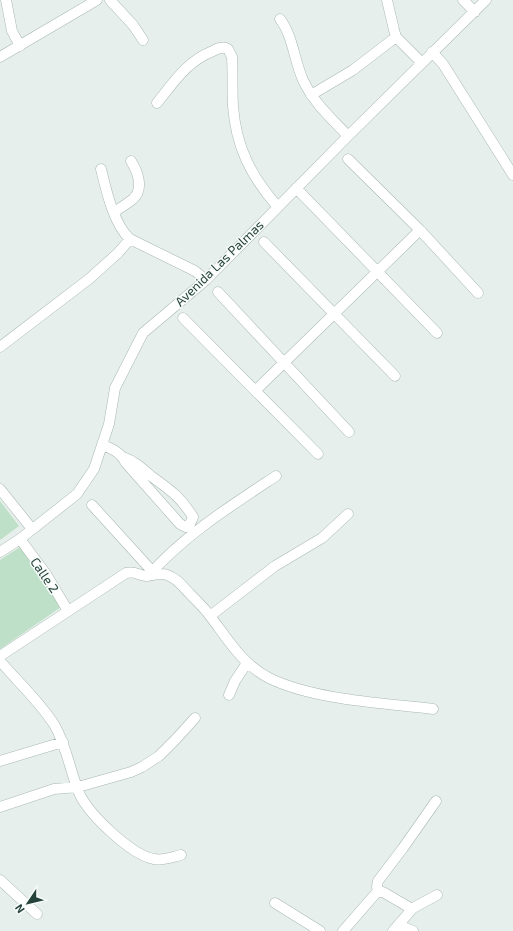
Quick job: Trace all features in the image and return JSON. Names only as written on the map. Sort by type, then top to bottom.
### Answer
[{"type":"street","points":[[6,0],[12,31],[20,46]]},
{"type":"street","points":[[0,57],[97,0]]},
{"type":"street","points":[[110,0],[133,25],[143,40]]},
{"type":"street","points":[[388,0],[396,37],[422,63]]},
{"type":"street","points":[[463,0],[474,12]]},
{"type":"street","name":"Avenida Las Palmas","points":[[0,552],[20,539],[77,494],[94,469],[109,424],[115,388],[143,333],[206,280],[277,206],[486,0]]},
{"type":"street","points":[[280,19],[287,32],[302,78],[311,95],[321,108],[348,136]]},
{"type":"street","points":[[311,95],[353,70],[396,37]]},
{"type":"street","points":[[157,103],[189,64],[212,51],[222,47],[228,48],[232,57],[234,117],[242,153],[260,185],[277,206]]},
{"type":"street","points":[[432,52],[443,64],[513,175]]},
{"type":"street","points":[[348,159],[420,230],[478,294]]},
{"type":"street","points":[[114,212],[132,200],[137,193],[137,172],[131,161]]},
{"type":"street","points":[[101,169],[105,188],[119,227],[130,239],[195,271],[206,280]]},
{"type":"street","points":[[296,188],[437,333]]},
{"type":"street","points":[[255,390],[420,230]]},
{"type":"street","points":[[0,348],[89,279],[118,254],[130,239]]},
{"type":"street","points":[[264,242],[395,376]]},
{"type":"street","points":[[218,292],[349,432]]},
{"type":"street","points":[[183,318],[318,454]]},
{"type":"street","points":[[102,445],[116,450],[123,457],[126,463],[180,524],[186,526],[190,524],[192,517],[185,505],[175,493],[132,460],[123,457]]},
{"type":"street","points":[[150,573],[193,532],[276,476]]},
{"type":"street","points":[[0,489],[32,529]]},
{"type":"street","points":[[92,504],[150,573]]},
{"type":"street","points":[[210,616],[275,566],[322,538],[348,514]]},
{"type":"street","name":"Calle 2","points":[[20,539],[46,574],[68,611]]},
{"type":"street","points":[[0,656],[126,573],[166,574],[174,578],[182,585],[210,616],[228,641],[253,668],[271,678],[306,690],[342,698],[433,709]]},
{"type":"street","points":[[0,661],[49,717],[62,742],[80,795],[99,820],[134,851],[147,857],[163,860],[181,855]]},
{"type":"street","points":[[229,695],[235,681],[247,662]]},
{"type":"street","points":[[0,807],[54,789],[78,787],[131,772],[142,767],[159,756],[176,740],[195,718]]},
{"type":"street","points":[[0,761],[62,742]]},
{"type":"street","points":[[379,891],[377,887],[378,881],[436,801]]},
{"type":"street","points":[[0,880],[37,914]]},
{"type":"street","points":[[379,891],[412,909]]},
{"type":"street","points":[[343,931],[374,894],[379,891]]},
{"type":"street","points":[[396,928],[412,909],[437,896]]},
{"type":"street","points":[[274,903],[320,931]]},
{"type":"street","points":[[396,928],[413,931]]},
{"type":"green space","points":[[0,501],[19,526],[0,540]]},
{"type":"green space","points":[[20,547],[61,607],[0,649],[0,560]]}]
